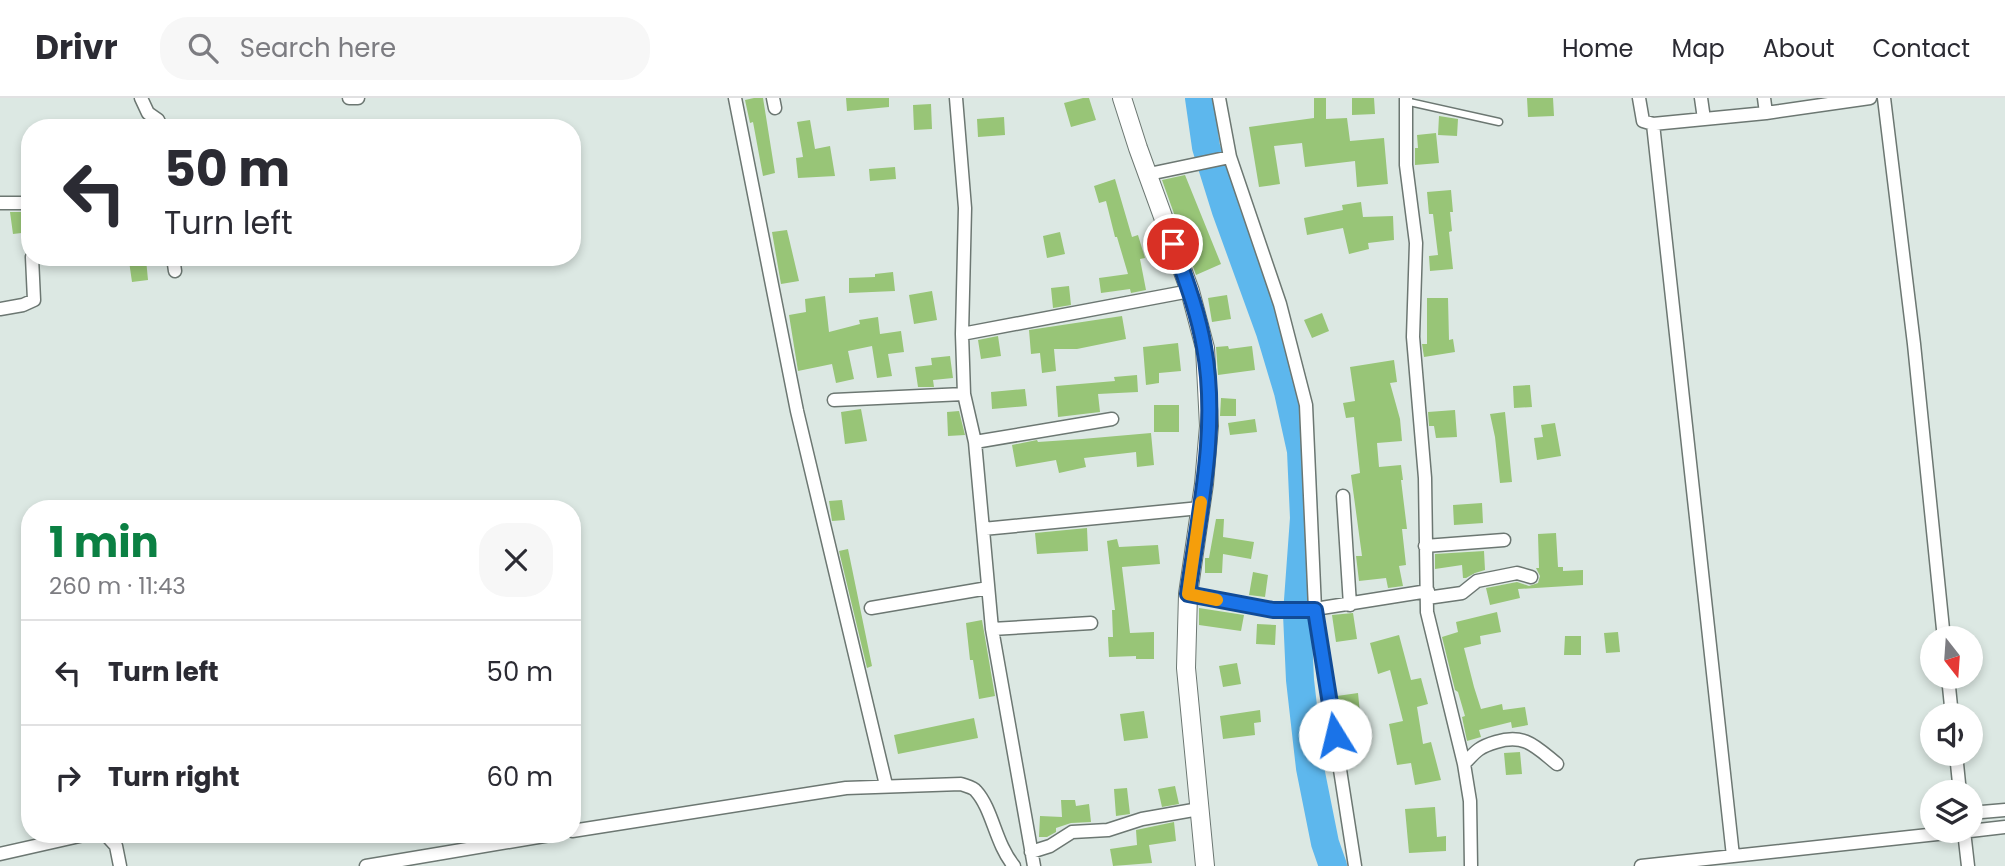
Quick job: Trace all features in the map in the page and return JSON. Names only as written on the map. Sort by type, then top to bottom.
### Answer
[{"type":"main road","points":[[1122,98],[1190,291],[1205,348],[1209,426],[1188,594],[1186,668],[1205,866]]},
{"type":"street","points":[[141,98],[148,113],[157,119]]},
{"type":"street","points":[[349,98],[358,98]]},
{"type":"street","points":[[735,98],[797,411],[882,785]]},
{"type":"street","points":[[956,98],[965,208],[962,334],[964,394],[975,442],[992,629],[1034,866]]},
{"type":"street","points":[[1219,98],[1226,158],[1280,304],[1306,405],[1312,609],[1356,866]]},
{"type":"street","points":[[1639,98],[1643,121],[1653,124],[1766,113],[1821,102],[1870,98]]},
{"type":"street","points":[[1701,98],[1704,119]]},
{"type":"street","points":[[1764,98],[1766,113]]},
{"type":"street","points":[[1884,98],[1914,344],[1943,626]]},
{"type":"street","points":[[1406,99],[1406,165],[1416,243],[1413,337],[1425,478],[1427,612],[1464,764],[1470,801],[1471,866]]},
{"type":"street","points":[[1653,124],[1733,856]]},
{"type":"street","points":[[1149,173],[1226,158]]},
{"type":"street","points":[[0,203],[21,203]]},
{"type":"street","points":[[0,309],[34,300],[32,266]]},
{"type":"street","points":[[962,334],[1190,291]]},
{"type":"street","points":[[834,400],[964,394]]},
{"type":"street","points":[[975,442],[1112,419]]},
{"type":"street","points":[[1343,496],[1350,605]]},
{"type":"street","points":[[983,529],[1200,508]]},
{"type":"street","points":[[1425,546],[1504,540]]},
{"type":"street","points":[[1188,594],[1273,610],[1312,609],[1462,593],[1477,581],[1517,573],[1531,577]]},
{"type":"street","points":[[871,608],[988,588]]},
{"type":"street","points":[[992,629],[1091,623]]},
{"type":"street","points":[[1464,764],[1479,748],[1508,738],[1531,743],[1557,764]]},
{"type":"street","points":[[581,830],[846,788],[961,784],[975,789],[1001,848],[1014,866]]},
{"type":"street","points":[[1031,852],[1050,846],[1072,832],[1108,830],[1142,819],[1199,809]]},
{"type":"street","points":[[1983,812],[2005,810]]},
{"type":"street","points":[[1983,829],[2005,827]]},
{"type":"street","points":[[1641,866],[1920,836]]},
{"type":"street","points":[[0,854],[49,843]]},
{"type":"street","points":[[113,843],[120,866]]},
{"type":"street","points":[[366,866],[503,843]]},
{"type":"street","points":[[1967,843],[1968,866]]},
{"type":"lane","points":[[1406,99],[1499,122]]},
{"type":"building","points":[[763,98],[775,173],[763,176],[753,122],[750,123],[745,100]]},
{"type":"building","points":[[846,98],[889,98],[889,107],[847,111]]},
{"type":"building","points":[[1089,98],[1096,120],[1071,127],[1064,103]]},
{"type":"building","points":[[1314,98],[1326,98],[1326,119],[1347,118],[1350,141],[1384,138],[1388,184],[1357,187],[1355,161],[1305,167],[1302,143],[1274,146],[1280,184],[1259,187],[1249,127],[1314,118]]},
{"type":"building","points":[[1352,98],[1374,98],[1375,114],[1352,115]]},
{"type":"building","points":[[1527,98],[1553,98],[1554,116],[1528,117]]},
{"type":"building","points":[[931,104],[932,129],[914,130],[913,105]]},
{"type":"building","points":[[1439,116],[1458,119],[1457,136],[1438,135]]},
{"type":"building","points":[[1004,117],[1005,135],[978,137],[977,119]]},
{"type":"building","points":[[810,120],[815,149],[830,146],[835,176],[798,178],[796,158],[803,157],[797,122]]},
{"type":"building","points":[[1436,133],[1439,163],[1415,165],[1417,135]]},
{"type":"building","points":[[895,167],[896,179],[870,181],[869,169]]},
{"type":"building","points":[[1185,175],[1221,264],[1196,275],[1162,180]]},
{"type":"building","points":[[1115,179],[1132,237],[1138,235],[1145,258],[1140,259],[1146,290],[1101,293],[1099,278],[1128,274],[1106,201],[1099,203],[1094,186]]},
{"type":"building","points":[[1451,190],[1453,212],[1450,212],[1452,231],[1449,232],[1453,269],[1430,271],[1429,256],[1438,255],[1433,214],[1429,214],[1427,192]]},
{"type":"building","points":[[1361,202],[1363,217],[1393,216],[1394,240],[1368,243],[1369,249],[1349,254],[1343,228],[1307,235],[1304,218],[1343,210],[1342,205]]},
{"type":"building","points":[[10,212],[21,212],[21,233],[13,234]]},
{"type":"building","points":[[787,230],[799,281],[781,284],[772,232]]},
{"type":"building","points":[[1060,232],[1065,254],[1047,258],[1043,236]]},
{"type":"building","points":[[130,266],[147,266],[148,280],[132,282]]},
{"type":"building","points":[[893,272],[895,291],[849,293],[849,278],[875,277],[875,274]]},
{"type":"building","points":[[1069,286],[1071,305],[1053,308],[1051,288]]},
{"type":"building","points":[[932,291],[937,320],[914,324],[909,295]]},
{"type":"building","points":[[1227,295],[1231,319],[1212,322],[1208,298]]},
{"type":"building","points":[[825,296],[829,332],[860,324],[859,320],[878,317],[880,334],[901,331],[904,352],[888,354],[892,376],[877,378],[872,346],[848,351],[854,379],[836,383],[832,364],[798,371],[789,315],[806,312],[805,299]]},
{"type":"building","points":[[1427,298],[1448,298],[1449,340],[1453,339],[1455,352],[1424,357],[1422,344],[1427,344]]},
{"type":"building","points":[[1322,313],[1329,331],[1312,338],[1304,320]]},
{"type":"building","points":[[1122,316],[1126,339],[1077,349],[1054,349],[1056,371],[1042,373],[1040,353],[1031,354],[1029,330]]},
{"type":"building","points":[[998,336],[1001,356],[981,359],[978,340]]},
{"type":"building","points":[[1178,343],[1181,371],[1159,373],[1159,383],[1146,385],[1143,347]]},
{"type":"building","points":[[1228,346],[1229,349],[1252,346],[1255,370],[1218,375],[1216,347]]},
{"type":"building","points":[[950,356],[953,378],[933,380],[934,387],[918,387],[915,367],[932,365],[931,358]]},
{"type":"building","points":[[1394,360],[1397,382],[1390,383],[1400,419],[1402,441],[1377,443],[1379,467],[1401,465],[1407,529],[1402,529],[1406,565],[1399,566],[1403,586],[1388,588],[1386,578],[1359,581],[1356,556],[1362,556],[1351,475],[1360,473],[1354,417],[1346,418],[1343,403],[1355,401],[1350,367]]},
{"type":"building","points":[[1137,375],[1138,392],[1098,394],[1100,412],[1058,417],[1056,386],[1115,381],[1114,377]]},
{"type":"building","points":[[1530,385],[1532,407],[1514,408],[1513,386]]},
{"type":"building","points":[[1025,389],[1027,406],[992,409],[991,392]]},
{"type":"building","points":[[1221,398],[1236,399],[1236,416],[1220,416]]},
{"type":"building","points":[[1154,405],[1179,405],[1179,432],[1154,432]]},
{"type":"building","points":[[861,409],[867,441],[845,444],[841,412]]},
{"type":"building","points":[[1455,410],[1457,437],[1436,438],[1434,426],[1429,426],[1428,412]]},
{"type":"building","points":[[959,411],[965,435],[948,436],[947,412]]},
{"type":"building","points":[[1505,412],[1512,482],[1500,483],[1490,414]]},
{"type":"building","points":[[1255,419],[1257,432],[1230,435],[1228,423]]},
{"type":"building","points":[[1555,423],[1561,456],[1537,460],[1534,438],[1543,437],[1541,425]]},
{"type":"building","points":[[1151,433],[1154,465],[1137,467],[1136,452],[1084,458],[1086,467],[1059,473],[1056,460],[1016,467],[1012,445],[1037,440]]},
{"type":"building","points":[[842,500],[845,520],[832,521],[829,501]]},
{"type":"building","points":[[1482,503],[1483,523],[1454,525],[1453,505]]},
{"type":"building","points":[[1216,519],[1224,519],[1223,537],[1254,542],[1251,559],[1223,554],[1222,573],[1205,573],[1205,558],[1209,558]]},
{"type":"building","points":[[1087,528],[1088,551],[1037,554],[1035,533]]},
{"type":"building","points":[[1556,533],[1558,567],[1563,567],[1563,571],[1583,570],[1583,585],[1518,589],[1520,598],[1490,605],[1486,588],[1517,582],[1529,586],[1538,583],[1538,534]]},
{"type":"building","points":[[1117,539],[1119,547],[1158,545],[1160,564],[1122,567],[1130,633],[1154,632],[1154,659],[1136,659],[1136,656],[1109,657],[1108,637],[1113,637],[1112,610],[1115,610],[1107,541]]},
{"type":"building","points":[[848,549],[872,666],[867,668],[839,551]]},
{"type":"building","points":[[1484,551],[1485,570],[1466,578],[1463,578],[1462,565],[1435,569],[1435,554]]},
{"type":"building","points":[[1253,572],[1268,575],[1265,597],[1249,595]]},
{"type":"building","points":[[1199,608],[1244,615],[1241,631],[1199,625]]},
{"type":"building","points":[[1497,612],[1501,632],[1480,636],[1481,644],[1464,648],[1474,687],[1481,709],[1502,704],[1503,710],[1525,707],[1528,725],[1512,728],[1511,722],[1479,730],[1481,737],[1467,741],[1462,717],[1465,716],[1455,690],[1442,637],[1458,632],[1456,622]]},
{"type":"building","points":[[1353,613],[1357,639],[1336,642],[1332,615]]},
{"type":"building","points":[[982,620],[995,696],[979,699],[973,660],[970,660],[966,623]]},
{"type":"building","points":[[1257,624],[1276,625],[1275,645],[1256,644]]},
{"type":"building","points":[[1618,632],[1620,652],[1606,653],[1604,633]]},
{"type":"building","points":[[1399,635],[1411,680],[1421,678],[1428,704],[1417,707],[1423,744],[1431,742],[1441,780],[1415,785],[1411,763],[1397,765],[1389,724],[1403,721],[1390,670],[1378,674],[1370,643]]},
{"type":"building","points":[[1565,636],[1581,636],[1581,655],[1564,655]]},
{"type":"building","points":[[1237,663],[1241,684],[1223,687],[1219,666]]},
{"type":"building","points":[[1358,693],[1360,713],[1340,716],[1337,696]]},
{"type":"building","points":[[1260,710],[1261,722],[1254,723],[1255,735],[1223,739],[1220,716]]},
{"type":"building","points":[[1144,711],[1148,738],[1124,741],[1120,714]]},
{"type":"building","points":[[974,718],[978,738],[898,754],[894,735]]},
{"type":"building","points":[[1520,752],[1522,774],[1506,775],[1504,753]]},
{"type":"building","points":[[1175,786],[1179,804],[1162,807],[1158,789]]},
{"type":"building","points":[[1127,788],[1130,814],[1116,816],[1114,789]]},
{"type":"building","points":[[1061,800],[1075,800],[1076,806],[1089,804],[1091,822],[1071,823],[1056,828],[1056,832],[1047,837],[1039,837],[1040,816],[1062,817]]},
{"type":"building","points":[[1435,807],[1437,837],[1446,836],[1446,851],[1409,853],[1405,809]]},
{"type":"building","points":[[1174,822],[1176,841],[1149,845],[1152,863],[1113,866],[1110,849],[1137,845],[1136,830]]},
{"type":"waterway","points":[[1199,98],[1206,147],[1270,332],[1288,392],[1301,451],[1304,518],[1297,614],[1300,680],[1310,768],[1325,843],[1333,866]]},
{"type":"slow traffic","points":[[1201,502],[1188,594],[1217,600]]},
{"type":"route","points":[[1173,244],[1190,291],[1205,348],[1209,409],[1203,484],[1188,594],[1273,610],[1315,610],[1335,735]]}]
